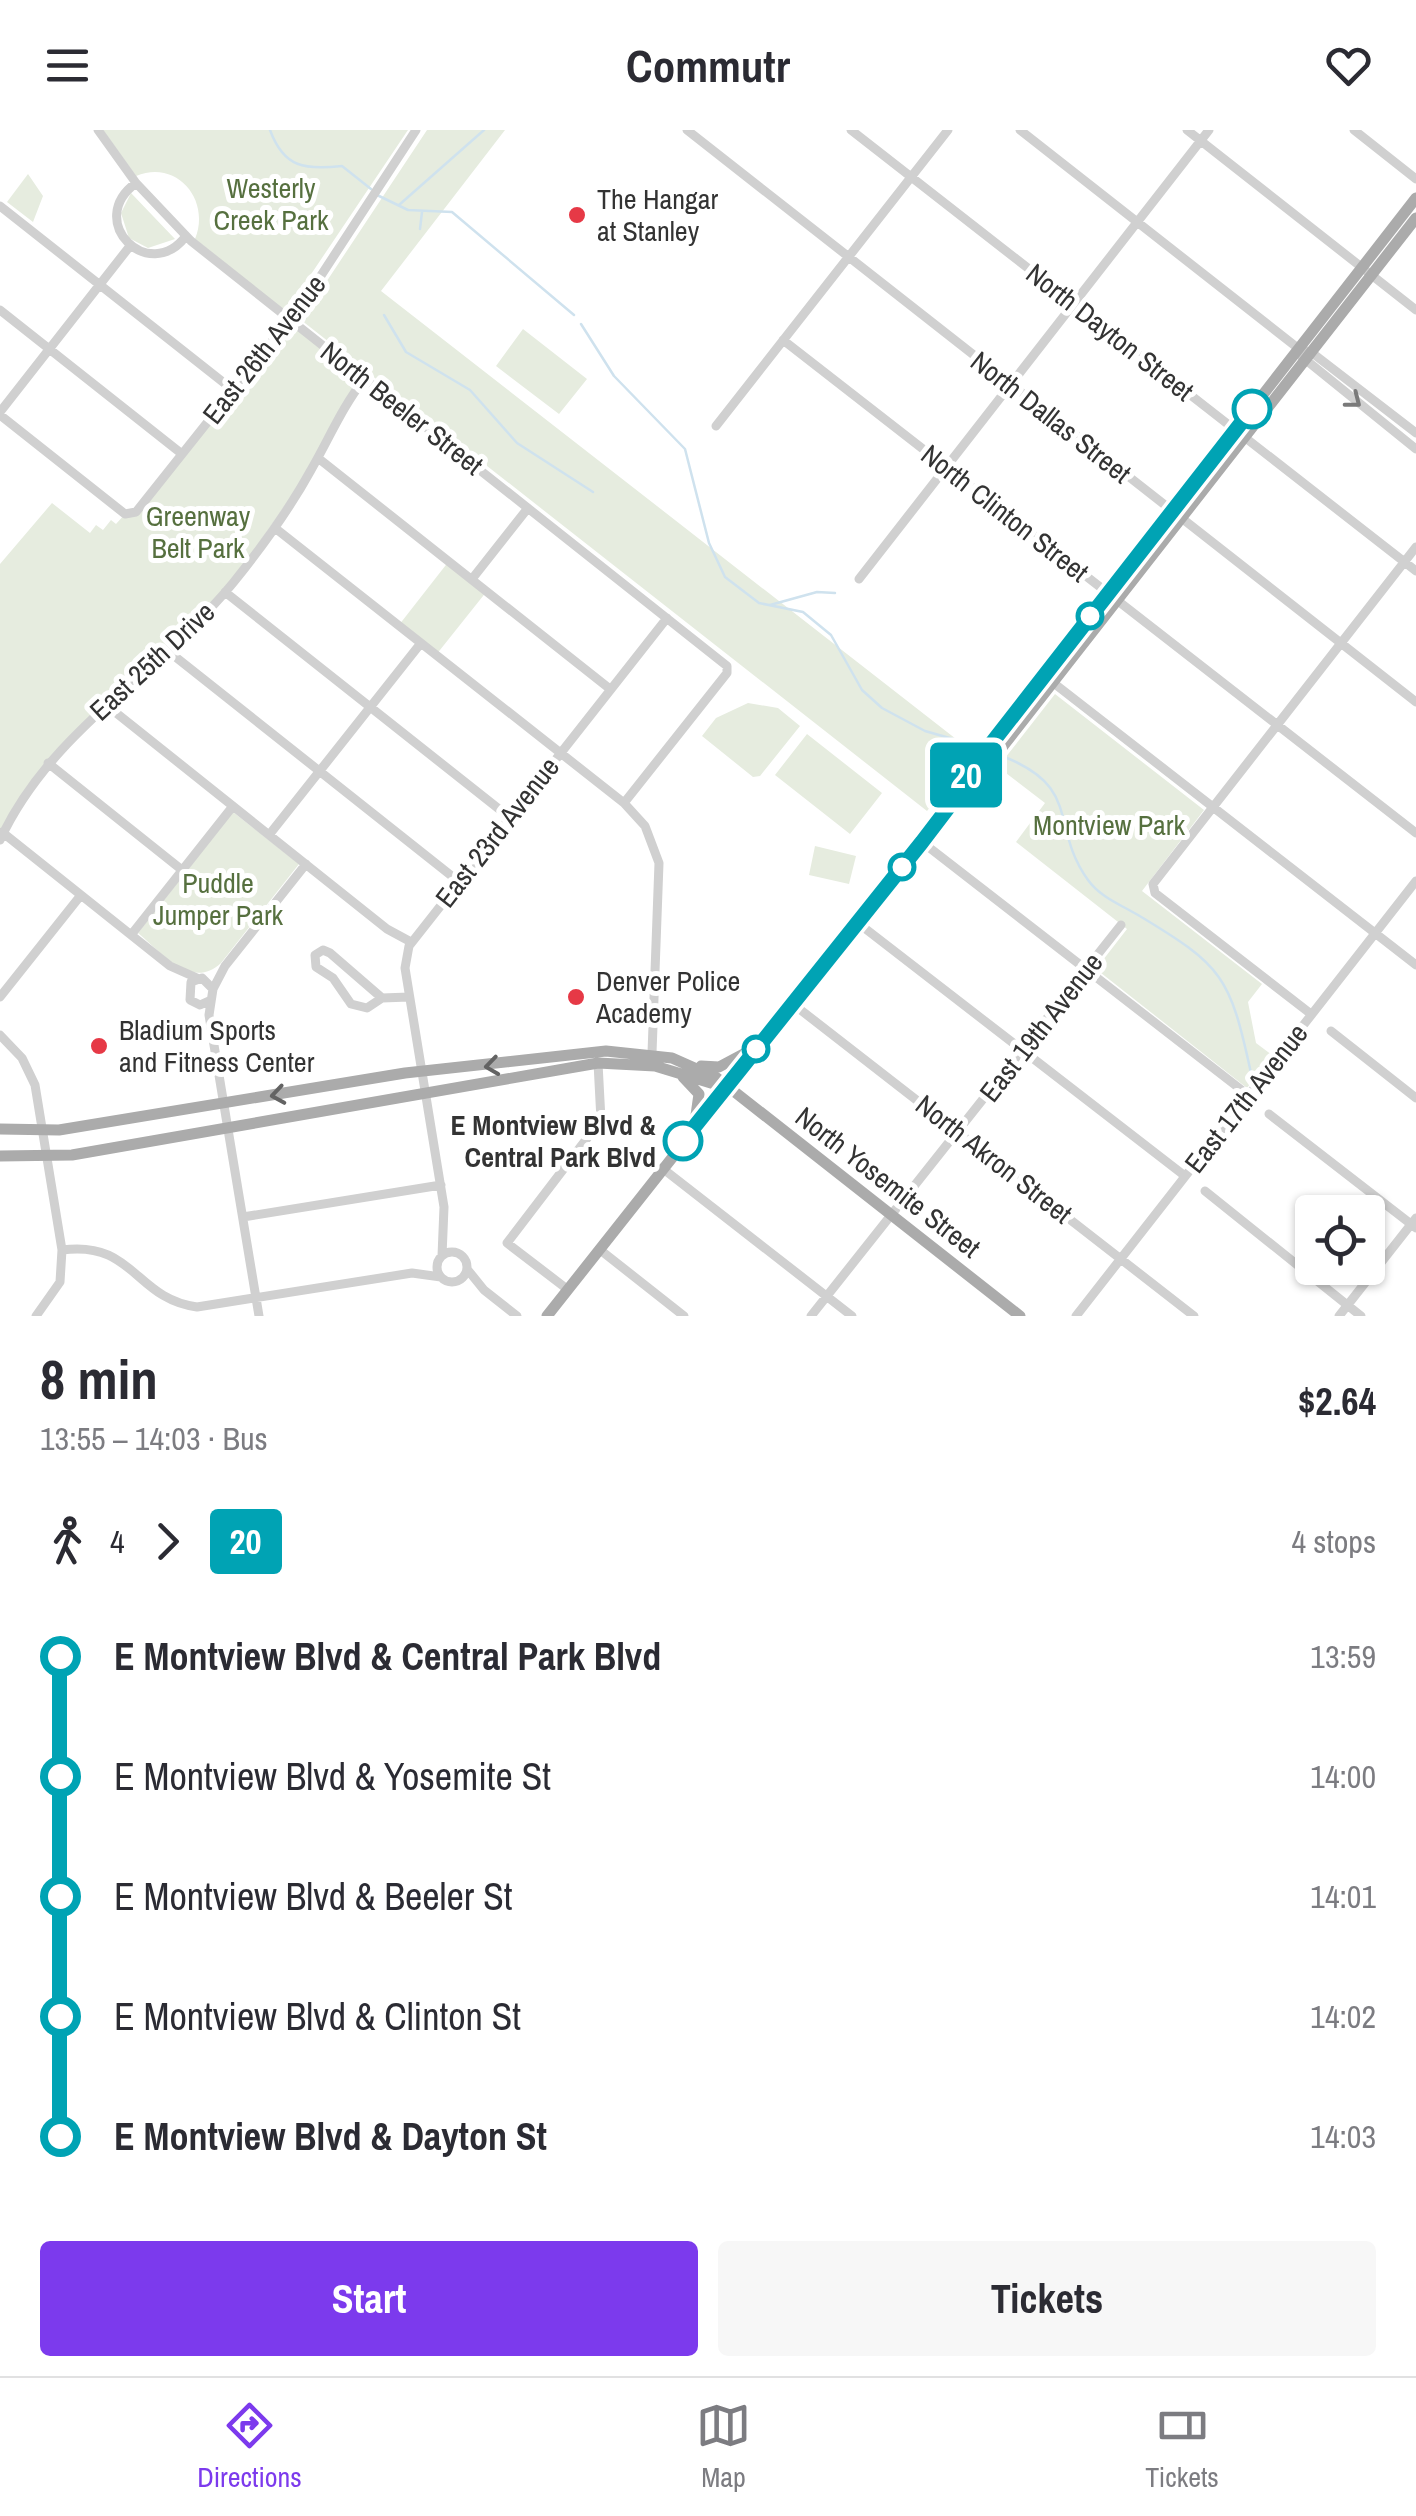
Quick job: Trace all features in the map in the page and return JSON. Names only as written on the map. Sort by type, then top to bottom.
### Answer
[{"type":"main road","points":[[546,1316],[954,800],[964,796],[984,761],[1304,354],[1416,198]]},
{"type":"main road","points":[[1366,271],[1416,218]]},
{"type":"main road","points":[[0,1129],[42,1132],[224,1102],[577,1053],[652,1053],[692,1064],[719,1066],[760,1043]]},
{"type":"main road","points":[[0,1156],[48,1156],[598,1063],[666,1068],[726,1087]]},
{"type":"main road","name":"North Yosemite Street","points":[[692,1064],[1020,1316]]},
{"type":"main road","points":[[666,1068],[688,1080],[699,1094],[692,1129]]},
{"type":"street","name":"North Beeler Street","points":[[98,130],[136,183],[186,236],[727,666],[726,676],[624,803]]},
{"type":"street","name":"East 26th Avenue","points":[[0,413],[125,514],[136,512],[290,319],[416,130]]},
{"type":"street","name":"North Dallas Street","points":[[687,130],[1416,702]]},
{"type":"street","name":"North Dayton Street","points":[[851,130],[1416,571]]},
{"type":"street","points":[[716,426],[948,130]]},
{"type":"street","points":[[1020,130],[1304,354],[1416,449]]},
{"type":"street","points":[[1187,130],[1416,310]]},
{"type":"street","points":[[858,579],[1210,130]]},
{"type":"street","points":[[1354,130],[1416,179]]},
{"type":"street","points":[[136,183],[122,195],[117,210],[118,226],[130,246],[158,254],[180,244],[186,236]]},
{"type":"street","points":[[0,206],[233,390]]},
{"type":"street","points":[[0,413],[130,246]]},
{"type":"street","points":[[0,310],[182,454]]},
{"type":"street","name":"North Clinton Street","points":[[783,340],[1416,833]]},
{"type":"street","points":[[1304,354],[1416,433]]},
{"type":"street","name":"East 25th Drive","points":[[1,834],[48,763],[105,704],[168,651],[225,592],[276,528],[364,378]]},
{"type":"street","points":[[318,458],[610,689]]},
{"type":"street","points":[[472,579],[528,508]]},
{"type":"street","points":[[276,528],[624,803],[645,826],[659,863],[652,1053]]},
{"type":"street","points":[[1312,1014],[1153,888],[1416,547]]},
{"type":"street","points":[[225,592],[509,817]]},
{"type":"street","name":"East 23rd Avenue","points":[[411,942],[667,618]]},
{"type":"street","points":[[269,835],[422,643]]},
{"type":"street","points":[[168,651],[458,881]]},
{"type":"street","points":[[1048,679],[1416,964]]},
{"type":"street","points":[[105,704],[388,929],[411,942],[405,965],[445,1228],[440,1277]]},
{"type":"street","points":[[48,763],[182,870]]},
{"type":"street","points":[[131,935],[233,806]]},
{"type":"street","points":[[1,834],[170,966],[212,1031]]},
{"type":"street","points":[[922,842],[1248,1095]]},
{"type":"street","points":[[259,1316],[210,1000],[225,966],[306,864]]},
{"type":"street","name":"East 17th Avenue","points":[[1076,1316],[1416,881]]},
{"type":"street","points":[[0,997],[81,895]]},
{"type":"street","points":[[858,923],[1185,1176]]},
{"type":"street","name":"East 19th Avenue","points":[[811,1316],[1121,925]]},
{"type":"street","points":[[382,998],[330,953],[315,955],[316,967],[334,978],[351,1004],[367,1008],[382,998],[410,996]]},
{"type":"street","points":[[170,966],[200,978],[213,989]]},
{"type":"street","points":[[187,989],[225,966]]},
{"type":"street","points":[[196,1005],[210,1000]]},
{"type":"street","name":"North Akron Street","points":[[793,1004],[1194,1316]]},
{"type":"street","points":[[1331,1031],[1416,1098]]},
{"type":"street","points":[[0,1035],[30,1072],[62,1250],[60,1282],[36,1316]]},
{"type":"street","points":[[567,1289],[507,1242],[601,1120],[598,1063]]},
{"type":"street","points":[[1269,1114],[1414,1223],[1339,1316]]},
{"type":"street","points":[[662,1168],[852,1316]]},
{"type":"street","points":[[243,1216],[441,1185]]},
{"type":"street","points":[[1205,1191],[1361,1316]]},
{"type":"street","points":[[445,1228],[484,1290],[517,1316]]},
{"type":"street","points":[[62,1250],[99,1248],[166,1298],[186,1306],[257,1299],[412,1273],[484,1290]]},
{"type":"street","points":[[599,1249],[684,1316]]},
{"type":"street","points":[[412,1273],[441,1258],[459,1254]]},
{"type":"street","points":[[457,1282],[467,1268]]},
{"type":"green space","name":"Westerly Creek Park","points":[[103,130],[408,130],[289,307],[282,309],[195,239],[198,210],[187,186],[165,173],[136,176]]},
{"type":"green space","name":"Westerly Creek Park","points":[[427,130],[505,130],[381,291],[974,753],[927,811],[301,320]]},
{"type":"green space","points":[[28,174],[43,196],[33,222],[7,202]]},
{"type":"green space","points":[[131,193],[175,239],[148,248],[129,238],[121,213]]},
{"type":"green space","name":"Greenway Belt Park","points":[[289,319],[365,378],[322,452],[225,592],[70,737],[0,840],[0,564],[52,503],[90,533],[96,525],[103,530],[111,520],[116,524],[125,514],[131,515]]},
{"type":"green space","points":[[523,329],[587,379],[559,414],[496,366]]},
{"type":"green space","points":[[449,561],[487,591],[436,655],[399,625]]},
{"type":"green space","name":"Montview Park","points":[[1055,694],[1204,810],[1142,891],[1262,984],[1248,1002],[1256,1043],[1272,1055],[1247,1088],[1096,969],[1127,929],[1016,842],[1045,803],[998,767]]},
{"type":"green space","points":[[748,703],[778,708],[800,726],[760,776],[753,777],[702,736],[716,718]]},
{"type":"green space","points":[[807,734],[882,793],[850,834],[775,775]]},
{"type":"green space","name":"Puddle Jumper Park","points":[[233,812],[299,864],[221,963],[210,971],[188,971],[138,933]]},
{"type":"green space","points":[[815,846],[856,856],[849,884],[809,875]]},
{"type":"waterway","points":[[270,130],[282,152],[297,164],[342,166],[371,189]]},
{"type":"waterway","points":[[399,205],[484,130]]},
{"type":"waterway","points":[[377,195],[408,210],[452,212],[574,315]]},
{"type":"waterway","points":[[420,229],[422,212]]},
{"type":"waterway","points":[[384,315],[406,352],[470,390],[517,443],[593,492]]},
{"type":"waterway","points":[[581,324],[614,376],[685,449],[709,543],[725,577],[759,603],[803,612],[831,635],[862,690],[882,708],[925,731],[981,747]]},
{"type":"waterway","points":[[770,605],[817,592],[835,593]]},
{"type":"waterway","points":[[1002,756],[1027,768],[1055,795],[1076,860],[1093,886],[1189,948],[1218,977],[1236,1015],[1251,1073]]},
{"type":"bus line","name":"20","points":[[683,1141],[922,842],[954,800],[956,789],[1252,409]]},
{"type":"place","name":"The Hangar at Stanley","points":[[577,215]]},
{"type":"place","name":"Denver Police Academy","points":[[576,997]]},
{"type":"place","name":"Bladium Sports and Fitness Center","points":[[99,1046]]},
{"type":"place","name":"E Montview Blvd & Central Park Blvd","points":[[683,1141]]}]
